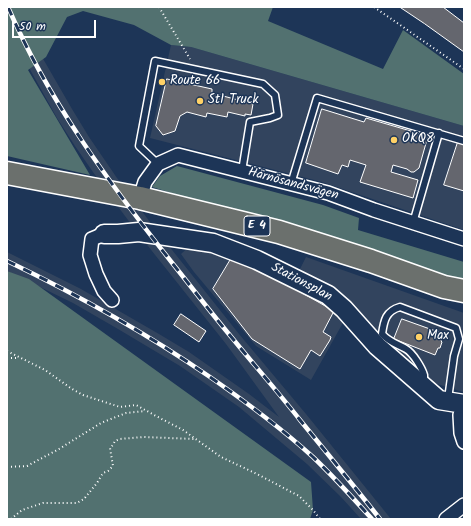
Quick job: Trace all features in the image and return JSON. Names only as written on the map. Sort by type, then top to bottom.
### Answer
[{"type":"highway","name":"E 4","points":[[7,173],[140,198],[279,232],[454,289],[464,298]]},
{"type":"street","name":"Härnösandsvägen","points":[[140,198],[145,182],[158,164],[178,155],[328,193],[413,223],[464,237]]},
{"type":"street","name":"Stationsplan","points":[[104,234],[139,232],[213,243],[257,260],[328,295],[344,309],[377,346],[424,388],[439,400],[459,403]]},
{"type":"street","points":[[104,234],[92,239],[90,255],[98,280],[104,291],[112,300]]},
{"type":"street","points":[[459,403],[461,433],[464,442]]},
{"type":"street","points":[[446,519],[464,505]]},
{"type":"lane","points":[[158,164],[139,146],[155,61],[263,84],[276,95],[278,115],[250,122],[242,171]]},
{"type":"lane","points":[[291,184],[317,98],[464,140]]},
{"type":"lane","points":[[413,223],[439,133]]},
{"type":"lane","points":[[369,337],[383,324],[390,312],[400,307],[456,328],[459,339],[454,356],[459,403]]},
{"type":"lane","points":[[383,324],[382,334],[393,343],[408,350],[414,356],[424,374],[424,388]]},
{"type":"path","points":[[159,7],[188,57],[200,70]]},
{"type":"path","points":[[374,7],[464,69]]},
{"type":"path","points":[[7,351],[45,370],[83,395],[120,407],[136,405],[146,410],[183,430],[221,457],[299,496],[320,519]]},
{"type":"path","points":[[7,358],[20,358]]},
{"type":"path","points":[[7,467],[27,466],[59,449],[101,423],[126,413],[146,410]]},
{"type":"path","points":[[11,519],[22,510],[42,503],[77,502],[84,499],[103,473],[108,471],[113,466],[110,448],[115,441],[120,439],[143,437],[196,439]]},
{"type":"shaded area","points":[[7,7],[38,50],[89,137],[117,178],[153,226],[239,334],[391,519],[361,519],[307,464],[239,407],[180,366],[118,329],[73,303],[7,271],[7,252],[81,289],[189,352],[279,417],[226,344],[140,236],[75,146],[57,118],[23,57]]},
{"type":"shaded area","points":[[171,45],[191,47],[464,126],[464,230],[322,182],[150,138]]},
{"type":"shaded area","points":[[193,243],[224,249],[331,305],[344,321],[311,380],[256,346],[194,272],[181,254]]},
{"type":"shaded area","points":[[306,257],[464,313],[464,391],[463,392],[421,379],[334,294],[300,269]]},
{"type":"green space","points":[[7,7],[273,7],[268,21],[383,69],[403,30],[464,74],[464,126],[191,47],[171,45],[134,25],[83,11],[67,17],[46,57],[28,70],[90,175],[7,156]]},
{"type":"green space","points":[[177,166],[323,205],[359,218],[358,230],[464,262],[464,283],[152,187],[160,176]]},
{"type":"green space","points":[[7,271],[29,279],[311,482],[313,510],[310,519],[7,519]]},
{"type":"building","points":[[400,7],[443,7],[464,23],[464,52],[425,24]]},
{"type":"building","points":[[167,79],[212,89],[212,93],[253,104],[251,115],[245,114],[245,116],[228,112],[227,117],[207,113],[206,117],[187,112],[180,116],[175,131],[163,135],[156,126]]},
{"type":"building","points":[[322,109],[364,122],[366,118],[428,136],[419,168],[414,172],[411,172],[407,169],[393,165],[391,172],[418,180],[413,198],[360,182],[366,165],[350,160],[348,167],[342,165],[338,174],[306,163]]},
{"type":"building","points":[[458,142],[464,143],[464,191],[444,185]]},
{"type":"building","points":[[234,254],[334,311],[323,332],[331,337],[320,356],[311,350],[300,369],[252,339],[213,289]]},
{"type":"building","points":[[181,314],[206,331],[199,342],[174,325]]},
{"type":"building","name":"Max","points":[[402,319],[444,334],[440,348],[438,348],[435,355],[394,339]]},
{"type":"railway","points":[[8,7],[42,76],[82,141],[104,173],[210,311],[380,519]]},
{"type":"railway","points":[[7,261],[60,287],[111,315],[161,345],[223,386],[301,446],[336,480],[372,519]]},
{"type":"place","name":"Route 66","points":[[162,82]]},
{"type":"place","name":"St1 Truck","points":[[200,101]]},
{"type":"place","name":"OKQ8","points":[[394,140]]},
{"type":"place","name":"Max","points":[[419,337]]}]
